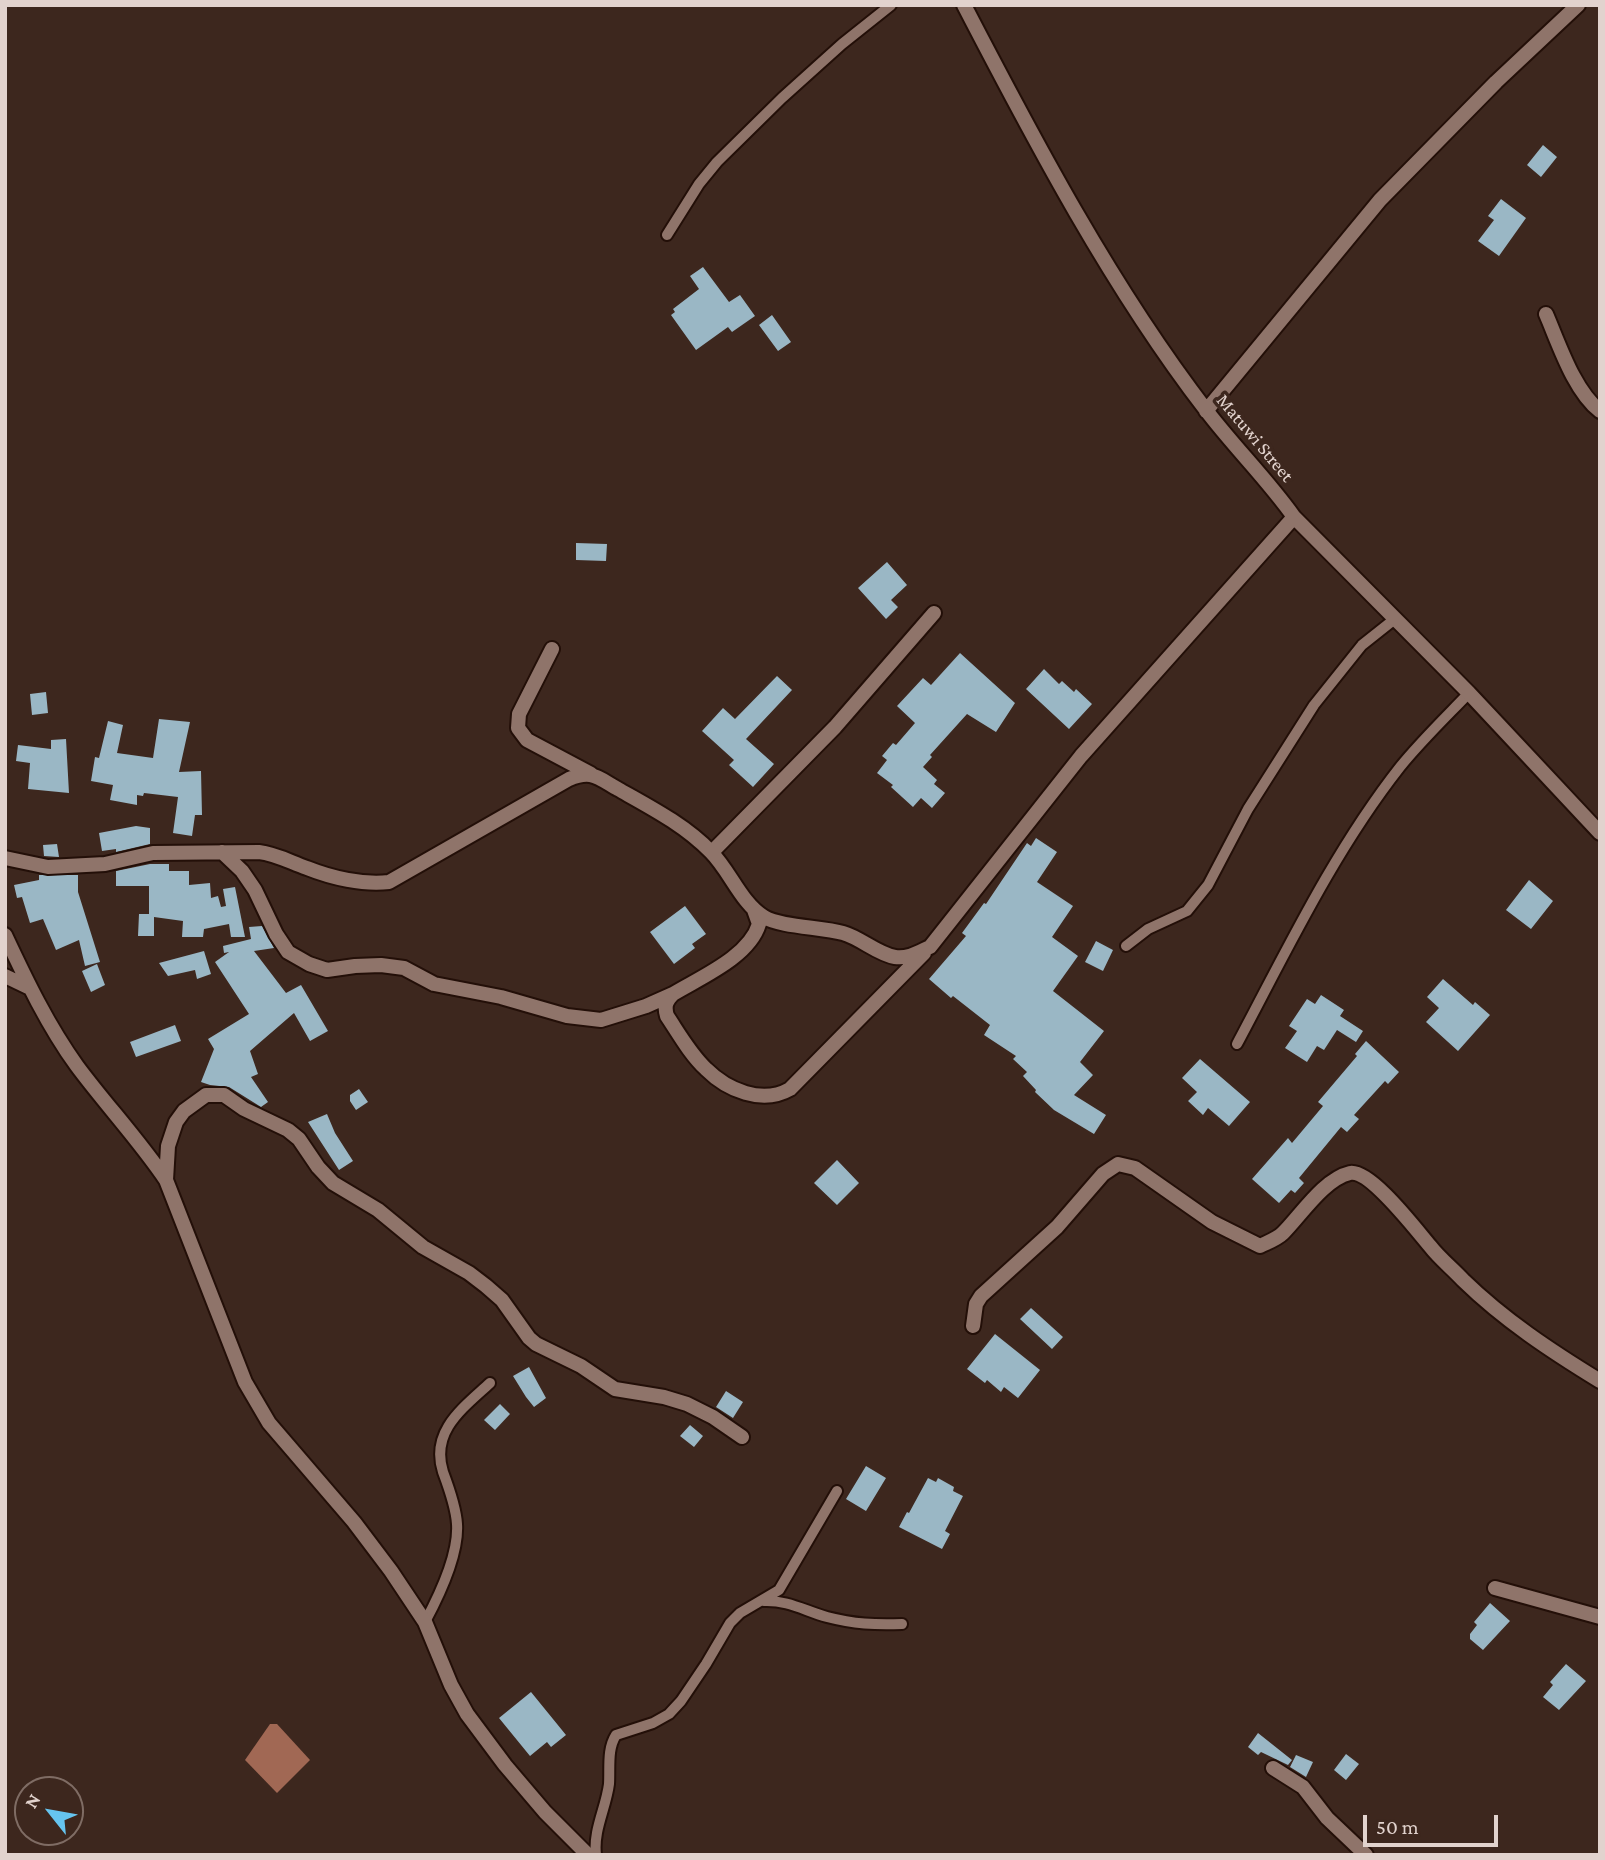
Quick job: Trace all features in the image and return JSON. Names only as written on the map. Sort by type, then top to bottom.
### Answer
[{"type":"street","name":"Matuwi Street","points":[[964,5],[1044,155],[1106,261],[1206,411],[1275,490],[1294,517],[1469,693],[1600,833]]},
{"type":"street","points":[[1206,411],[1380,200],[1496,82],[1578,5]]},
{"type":"street","points":[[1546,314],[1568,365],[1589,403],[1600,411]]},
{"type":"street","points":[[673,994],[666,1001],[664,1009],[667,1016],[706,1070],[730,1086],[769,1097],[790,1089],[930,947],[1081,756],[1294,517]]},
{"type":"street","points":[[712,852],[835,727],[934,613]]},
{"type":"street","points":[[552,649],[519,714],[518,728],[527,740],[593,775],[692,834],[712,852],[753,908],[765,918],[853,936],[898,958],[911,956],[930,947]]},
{"type":"street","points":[[5,858],[48,867],[105,864],[153,853],[271,853],[321,873],[374,884],[390,882],[569,779],[593,775]]},
{"type":"street","points":[[222,852],[255,890],[276,934],[288,952],[309,964],[327,970],[368,965],[404,968],[445,987],[501,997],[567,1016],[601,1020],[673,994],[739,953],[749,944],[759,924],[753,908]]},
{"type":"street","points":[[5,935],[51,1026],[76,1064],[166,1180],[245,1381],[256,1402],[283,1442],[354,1522],[391,1571],[425,1622],[447,1677],[467,1714],[545,1812],[588,1855]]},
{"type":"street","points":[[5,976],[30,988]]},
{"type":"street","points":[[166,1180],[171,1132],[184,1111],[205,1095],[224,1095],[244,1109],[288,1130],[299,1139],[333,1183],[378,1210],[423,1247],[469,1273],[486,1286],[502,1300],[528,1338],[536,1344],[581,1366],[615,1389],[664,1397],[687,1404],[713,1417],[742,1437]]},
{"type":"street","points":[[972,1326],[976,1304],[981,1296],[1057,1227],[1103,1174],[1118,1164],[1135,1168],[1212,1222],[1242,1239],[1260,1245],[1281,1235],[1309,1203],[1340,1177],[1353,1172],[1363,1175],[1404,1214],[1444,1264],[1477,1294],[1557,1355],[1600,1381]]},
{"type":"street","points":[[1494,1588],[1600,1618]]},
{"type":"street","points":[[1273,1768],[1303,1787],[1327,1818],[1366,1855]]},
{"type":"lane","points":[[667,235],[699,184],[717,162],[802,80],[891,5]]},
{"type":"lane","points":[[1126,946],[1148,929],[1187,911],[1208,885],[1248,809],[1314,705],[1362,645],[1396,618]]},
{"type":"lane","points":[[1237,1044],[1318,892],[1353,836],[1399,769],[1469,693]]},
{"type":"lane","points":[[425,1622],[443,1584],[456,1536],[457,1523],[440,1459],[442,1437],[446,1426],[455,1415],[490,1383]]},
{"type":"lane","points":[[596,1855],[597,1832],[606,1804],[610,1750],[616,1735],[653,1723],[669,1714],[681,1701],[730,1623],[740,1613],[779,1590],[785,1582],[837,1491]]},
{"type":"lane","points":[[762,1601],[780,1600],[824,1616],[866,1625],[902,1624]]},
{"type":"shaded area","points":[[270,1724],[277,1724],[310,1760],[277,1793],[245,1760]]},
{"type":"building","points":[[1543,145],[1557,157],[1541,177],[1527,165]]},
{"type":"building","points":[[1501,199],[1526,218],[1499,256],[1478,241],[1494,220],[1488,216]]},
{"type":"building","points":[[703,267],[729,302],[740,295],[755,316],[732,332],[728,327],[696,350],[671,315],[675,312],[673,309],[699,289],[690,276]]},
{"type":"building","points":[[772,315],[791,342],[778,351],[759,325]]},
{"type":"building","points":[[576,543],[607,544],[606,561],[576,560]]},
{"type":"building","points":[[887,562],[907,585],[891,600],[898,607],[886,619],[858,588]]},
{"type":"building","points":[[960,653],[1015,703],[996,732],[967,714],[930,755],[932,757],[923,767],[937,780],[934,784],[945,793],[932,808],[921,798],[913,807],[891,787],[893,785],[877,773],[887,760],[882,756],[893,743],[896,745],[915,723],[897,706],[923,678],[931,685]]},
{"type":"building","points":[[1044,669],[1059,684],[1062,681],[1074,692],[1076,689],[1092,704],[1069,729],[1026,689]]},
{"type":"building","points":[[777,676],[792,690],[746,739],[774,764],[753,787],[729,765],[734,760],[702,731],[723,708],[735,719]]},
{"type":"building","points":[[46,692],[48,713],[32,715],[30,694]]},
{"type":"building","points":[[159,719],[190,722],[179,772],[201,771],[202,815],[195,815],[192,836],[173,833],[178,797],[144,793],[143,796],[137,795],[137,805],[110,800],[113,785],[91,781],[95,757],[99,758],[108,721],[123,725],[117,753],[153,758]]},
{"type":"building","points":[[66,739],[69,793],[28,789],[30,763],[16,761],[18,745],[51,749],[51,740]]},
{"type":"building","points":[[136,826],[150,828],[150,844],[116,852],[116,849],[102,851],[99,833]]},
{"type":"building","points":[[1036,838],[1057,852],[1037,882],[1073,906],[1052,937],[1078,956],[1053,991],[1104,1031],[1080,1062],[1093,1075],[1074,1095],[1106,1115],[1094,1134],[1054,1110],[1023,1076],[1027,1072],[1013,1059],[1016,1056],[984,1035],[990,1025],[929,979],[966,936],[962,933],[984,903],[986,904],[1027,843],[1031,846]]},
{"type":"building","points":[[57,844],[59,857],[44,856],[43,845]]},
{"type":"building","points":[[150,864],[169,864],[169,871],[189,871],[189,885],[210,883],[211,898],[218,896],[221,907],[226,906],[223,889],[235,887],[245,937],[231,937],[229,924],[204,929],[203,937],[182,937],[183,921],[154,917],[154,936],[138,936],[139,914],[149,914],[149,886],[116,886],[116,871]]},
{"type":"building","points":[[39,875],[78,875],[78,892],[100,962],[85,966],[79,940],[56,950],[43,919],[30,923],[22,897],[17,898],[14,885],[39,880]]},
{"type":"building","points":[[1529,880],[1553,901],[1531,929],[1506,910]]},
{"type":"building","points":[[685,906],[706,934],[692,944],[695,948],[674,964],[650,932]]},
{"type":"building","points":[[262,926],[274,948],[254,951],[286,993],[301,985],[328,1031],[310,1041],[294,1013],[250,1051],[258,1074],[251,1077],[268,1102],[261,1107],[229,1087],[201,1082],[214,1049],[208,1039],[249,1014],[215,962],[229,952],[224,953],[223,946],[251,939],[249,927]]},
{"type":"building","points":[[1096,941],[1113,950],[1103,971],[1085,962]]},
{"type":"building","points":[[204,951],[211,974],[197,979],[195,970],[168,976],[159,963]]},
{"type":"building","points":[[97,964],[105,985],[91,992],[82,971]]},
{"type":"building","points":[[1443,979],[1473,1005],[1475,1002],[1490,1015],[1458,1051],[1426,1022],[1439,1008],[1427,997]]},
{"type":"building","points":[[1321,995],[1344,1010],[1340,1016],[1363,1031],[1356,1042],[1337,1030],[1324,1050],[1317,1046],[1307,1062],[1285,1048],[1297,1031],[1289,1026],[1307,999],[1315,1004]]},
{"type":"building","points":[[175,1025],[181,1041],[136,1057],[130,1042]]},
{"type":"building","points":[[1366,1041],[1399,1072],[1388,1084],[1385,1081],[1354,1115],[1359,1119],[1347,1132],[1341,1127],[1299,1178],[1304,1183],[1295,1193],[1291,1190],[1279,1203],[1252,1179],[1288,1138],[1292,1143],[1323,1106],[1318,1102],[1357,1056],[1355,1054]]},
{"type":"building","points":[[1200,1059],[1250,1102],[1229,1126],[1208,1108],[1203,1115],[1188,1101],[1197,1092],[1182,1078]]},
{"type":"building","points":[[359,1089],[368,1102],[356,1110],[350,1101],[350,1095]]},
{"type":"building","points":[[327,1114],[335,1133],[353,1161],[339,1170],[308,1122]]},
{"type":"building","points":[[837,1160],[859,1183],[837,1205],[814,1183]]},
{"type":"building","points":[[1031,1308],[1063,1337],[1052,1349],[1020,1319]]},
{"type":"building","points":[[995,1334],[1040,1370],[1018,1398],[1004,1387],[1001,1392],[987,1380],[985,1383],[967,1369]]},
{"type":"building","points":[[529,1367],[546,1398],[534,1407],[513,1376]]},
{"type":"building","points":[[726,1391],[743,1402],[733,1418],[716,1407]]},
{"type":"building","points":[[500,1404],[510,1414],[495,1430],[484,1420]]},
{"type":"building","points":[[690,1425],[703,1436],[694,1447],[680,1436]]},
{"type":"building","points":[[866,1466],[886,1478],[866,1511],[846,1499]]},
{"type":"building","points":[[928,1478],[936,1482],[938,1478],[963,1496],[945,1531],[950,1534],[942,1549],[899,1527]]},
{"type":"building","points":[[1490,1603],[1510,1621],[1483,1650],[1470,1639],[1470,1634],[1477,1625],[1474,1622]]},
{"type":"building","points":[[1566,1664],[1586,1681],[1559,1710],[1543,1697],[1553,1685],[1550,1682]]},
{"type":"building","points":[[531,1692],[566,1735],[551,1747],[547,1742],[530,1756],[499,1718]]},
{"type":"building","points":[[1258,1733],[1292,1760],[1288,1765],[1261,1752],[1258,1755],[1248,1747]]},
{"type":"building","points":[[1346,1754],[1359,1764],[1346,1780],[1334,1770]]},
{"type":"building","points":[[1296,1755],[1313,1762],[1306,1777],[1290,1767]]}]
